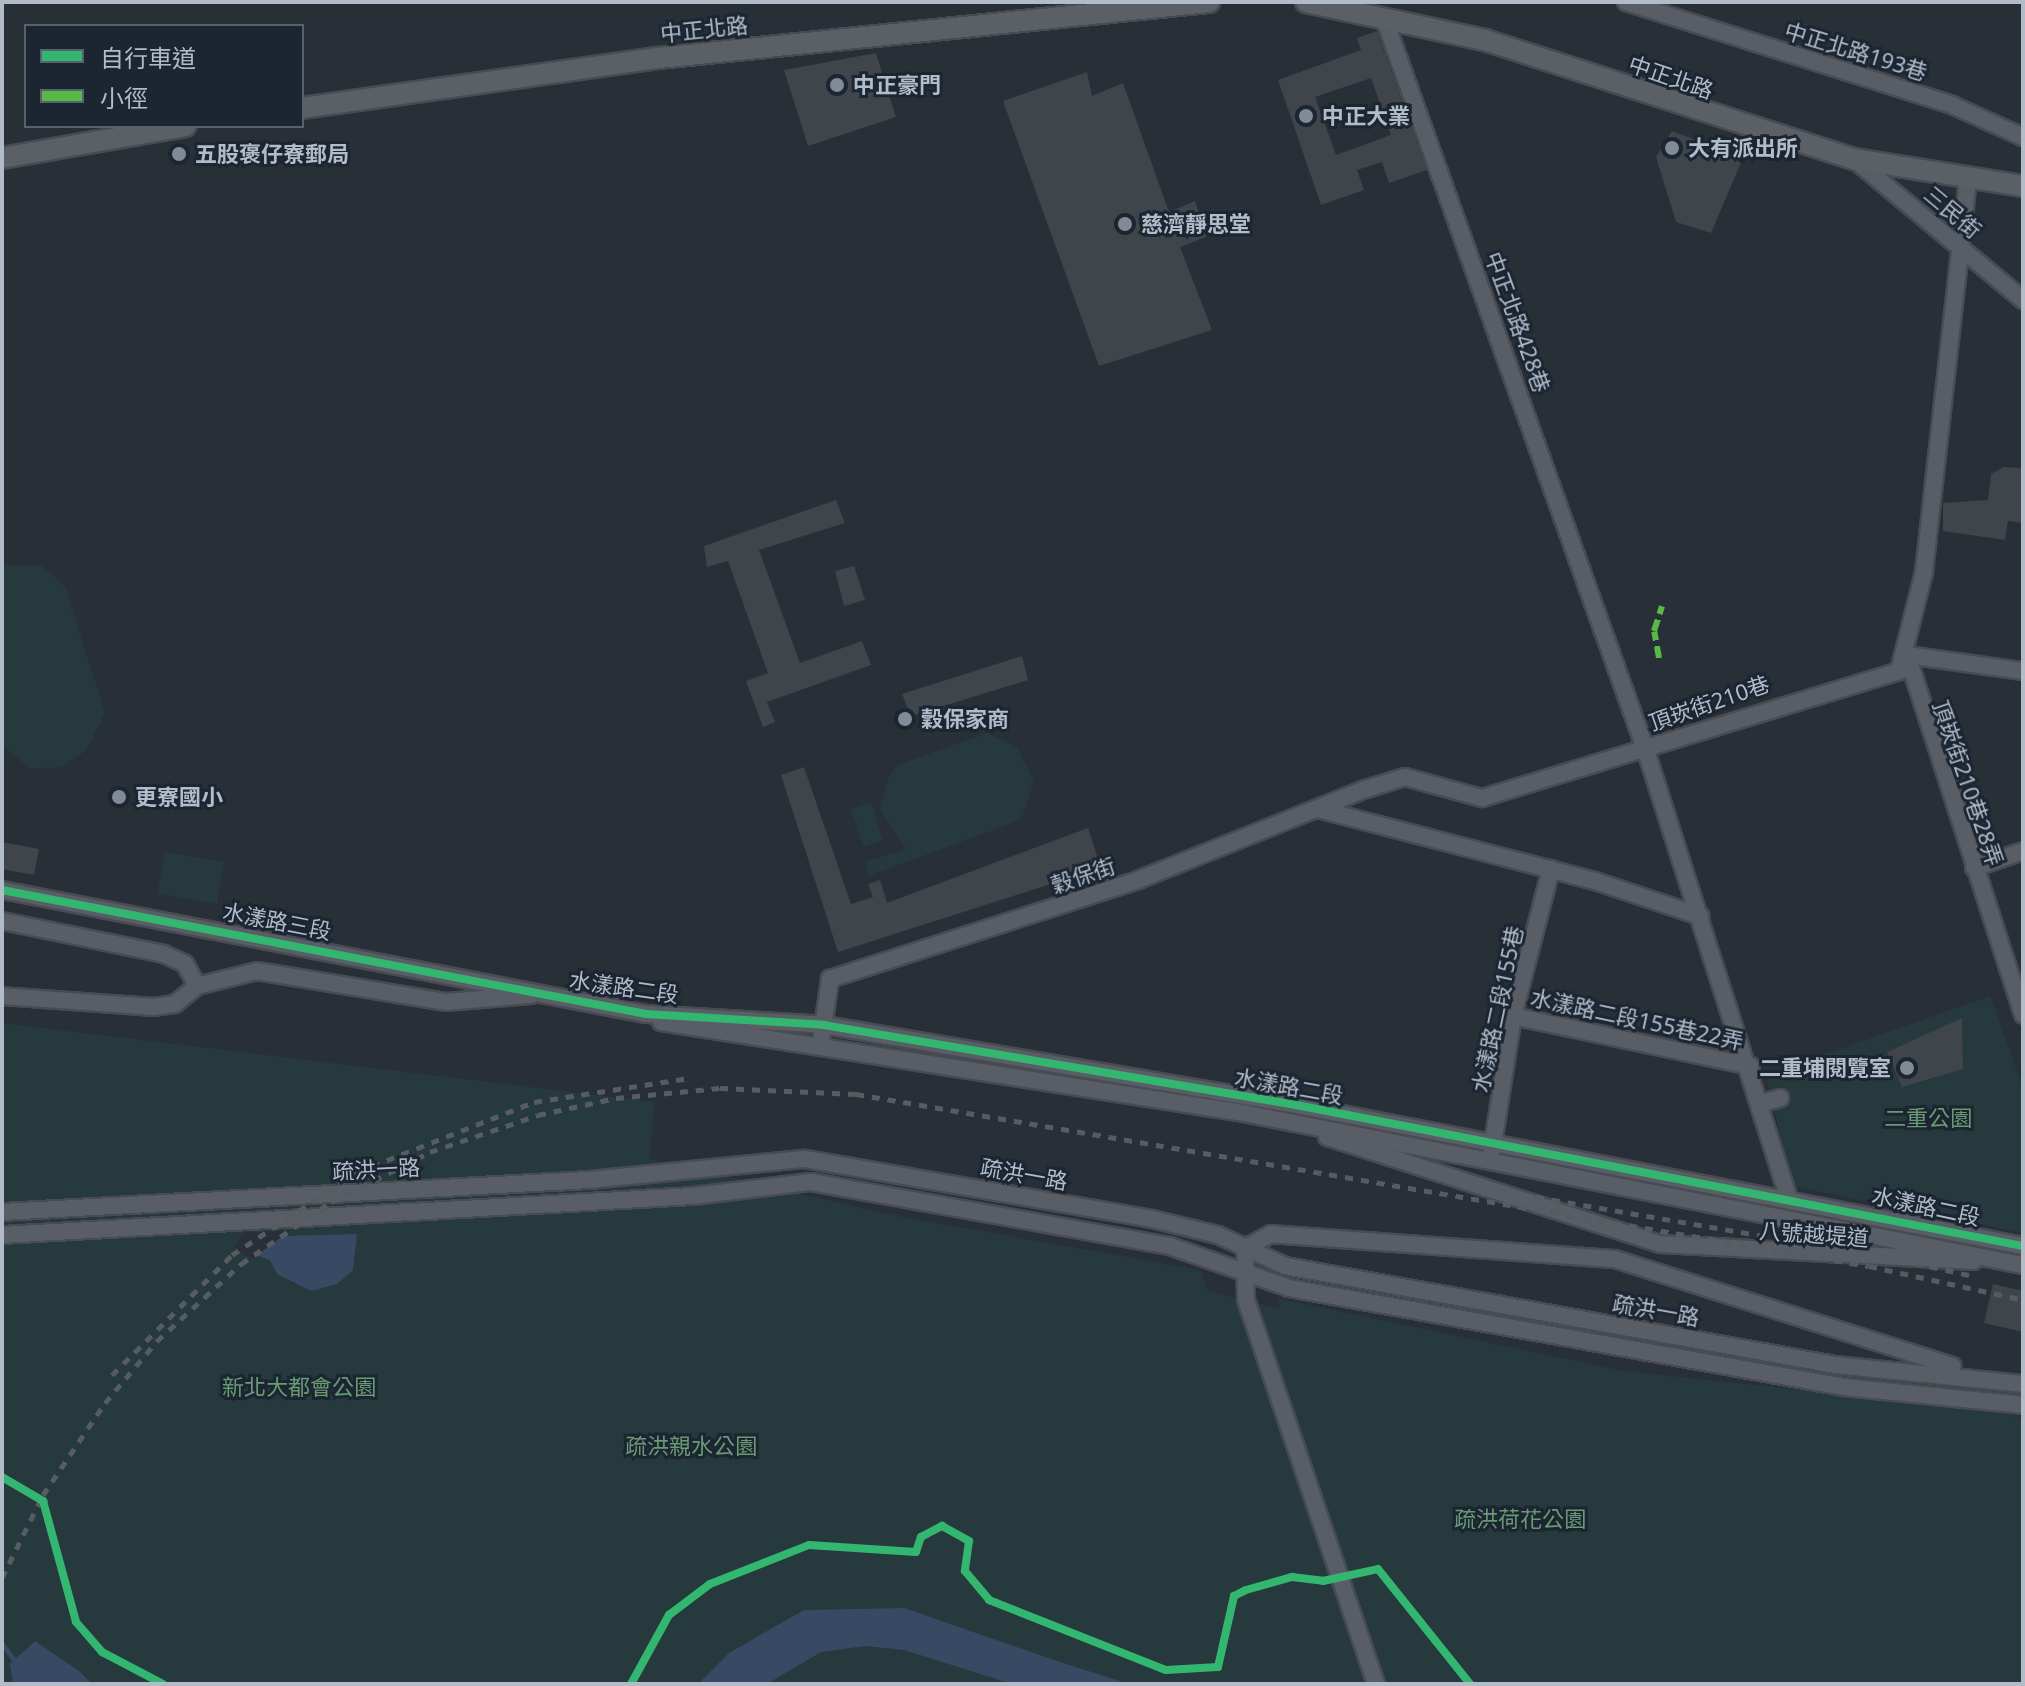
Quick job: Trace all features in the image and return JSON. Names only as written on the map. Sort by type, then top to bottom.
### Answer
[{"type":"main road","name":"中正北路","points":[[304,108],[684,55],[1129,5],[1209,2]]},
{"type":"main road","name":"中正北路","points":[[1306,2],[1485,40],[1854,159],[2023,186]]},
{"type":"main road","points":[[2,158],[174,128]]},
{"type":"street","name":"中正北路193巷","points":[[1626,2],[1952,105],[2023,137]]},
{"type":"street","name":"中正北路428巷","points":[[1384,18],[1645,748],[1763,1103],[1788,1197]]},
{"type":"street","name":"三民街","points":[[1854,159],[2023,300]]},
{"type":"street","points":[[1968,178],[1924,572],[1907,655],[2023,671]]},
{"type":"street","name":"頂崁街210巷","points":[[1405,777],[1482,798],[1899,671],[1907,655]]},
{"type":"street","name":"頂崁街210巷28弄","points":[[1907,655],[1974,868],[2017,975],[2023,1015]]},
{"type":"street","name":"穀保街","points":[[822,1033],[830,979],[1138,880],[1405,777]]},
{"type":"street","points":[[1318,809],[1551,869],[1700,916]]},
{"type":"street","points":[[1974,868],[2023,851]]},
{"type":"street","name":"水漾路二段155巷","points":[[1491,1151],[1513,1016],[1551,869]]},
{"type":"street","name":"水漾路三段","points":[[2,890],[544,993]]},
{"type":"street","points":[[2,921],[164,954],[185,964],[197,986]]},
{"type":"street","points":[[2,996],[154,1007],[175,1004],[197,986],[257,971],[446,1002],[544,993]]},
{"type":"street","name":"水漾路二段","points":[[544,993],[646,1014],[822,1033],[1491,1151],[2016,1263]]},
{"type":"street","name":"水漾路二段155巷22弄","points":[[1513,1016],[1751,1066]]},
{"type":"street","name":"水漾路二段","points":[[822,1033],[1264,1117],[1788,1197],[2023,1246]]},
{"type":"street","points":[[1763,1103],[1780,1098]]},
{"type":"street","name":"八號越堤道","points":[[1264,1117],[1660,1244],[1876,1261],[2016,1263]]},
{"type":"street","name":"疏洪一路","points":[[2,1212],[589,1180],[805,1159],[1152,1219],[1245,1248],[1285,1266],[1835,1365],[1979,1374],[2023,1384]]},
{"type":"street","name":"疏洪一路","points":[[2,1235],[693,1196],[811,1182],[1154,1243],[1289,1288],[1844,1387],[2023,1405]]},
{"type":"street","points":[[1615,1259],[1617,1231]]},
{"type":"street","points":[[1376,1684],[1241,1270],[1245,1248],[1271,1234],[1615,1259],[1979,1374]]},
{"type":"green space","points":[[2,565],[41,565],[65,586],[105,713],[86,751],[61,767],[31,769],[2,745]]},
{"type":"green space","points":[[987,733],[1017,747],[1034,781],[1021,820],[868,876],[865,862],[906,849],[880,809],[888,778],[898,765]]},
{"type":"green space","points":[[871,802],[883,840],[864,847],[851,809]]},
{"type":"green space","points":[[165,852],[224,862],[217,904],[157,894]]},
{"type":"green space","name":"二重公園","points":[[1990,996],[2023,1088],[2023,1233],[1792,1186],[1766,1075]]},
{"type":"green space","name":"疏洪親水公園","points":[[2,1023],[655,1102],[649,1159],[897,1216],[1201,1270],[1208,1291],[1280,1309],[1277,1298],[1623,1371],[2002,1411],[2023,1419],[2023,1684],[2,1684]]},
{"type":"water","points":[[357,1234],[353,1270],[337,1284],[311,1291],[277,1274],[270,1260],[243,1251],[243,1237]]},
{"type":"water","points":[[904,1608],[1129,1684],[1012,1684],[904,1650],[865,1646],[821,1652],[767,1684],[698,1684],[729,1653],[804,1610]]},
{"type":"water","points":[[35,1641],[79,1671],[92,1684],[13,1684],[10,1664]]},
{"type":"pier","points":[[289,1231],[252,1259],[234,1247],[243,1233]]},
{"type":"building","name":"中正大業","points":[[1377,31],[1427,170],[1389,183],[1382,162],[1357,170],[1364,190],[1321,205],[1278,80],[1361,50],[1357,38]],"holes":[[[1371,78],[1391,135],[1336,155],[1315,97]]]},
{"type":"building","name":"中正豪門","points":[[876,53],[896,117],[808,146],[784,70]]},
{"type":"building","name":"慈濟靜思堂","points":[[1087,72],[1092,96],[1123,83],[1169,212],[1195,201],[1206,237],[1180,247],[1212,330],[1099,366],[1003,101]]},
{"type":"building","points":[[1672,131],[1743,158],[1711,233],[1676,222],[1656,157]]},
{"type":"building","points":[[2004,467],[2023,468],[2023,523],[2008,521],[2005,540],[1943,531],[1943,503],[1988,500],[1991,474]]},
{"type":"building","points":[[836,500],[845,523],[759,550],[800,663],[862,641],[871,665],[767,702],[775,722],[763,727],[746,681],[768,673],[728,561],[707,567],[704,546]]},
{"type":"building","points":[[854,566],[865,600],[844,606],[835,571]]},
{"type":"building","points":[[1022,656],[1028,680],[911,716],[902,694]]},
{"type":"building","points":[[804,767],[851,904],[873,897],[868,884],[880,880],[887,903],[1088,828],[1101,868],[838,952],[781,775]]},
{"type":"building","points":[[2,842],[39,849],[34,875],[2,869]]},
{"type":"building","points":[[1962,1018],[1963,1069],[1902,1087],[1887,1052]]},
{"type":"building","points":[[1993,1284],[2023,1291],[2023,1332],[1984,1323]]},
{"type":"waterway","points":[[2,1644],[17,1664]]},
{"type":"railway","points":[[112,1375],[232,1255],[357,1172],[534,1102],[689,1078]]},
{"type":"railway","points":[[2,1578],[43,1495],[105,1403],[157,1341],[241,1264],[331,1202],[430,1152],[538,1115],[616,1098],[720,1088],[856,1094],[1869,1266],[2023,1300]]},
{"type":"railway","points":[[1536,1197],[1788,1240]]},
{"type":"railway","points":[[1883,1256],[1973,1276]]},
{"type":"marked path","points":[[1659,658],[1654,631],[1662,606]]},
{"type":"cycle path","points":[[2,890],[646,1014],[824,1025],[1291,1104],[2023,1246]]},
{"type":"cycle path","points":[[2,1477],[43,1501],[76,1622],[102,1652],[163,1684]]},
{"type":"cycle path","points":[[631,1684],[669,1615],[710,1584],[809,1545],[916,1552],[921,1537],[942,1526],[969,1541],[965,1571],[989,1600],[1166,1670],[1218,1667],[1234,1596],[1246,1590],[1292,1577],[1323,1581],[1378,1569],[1470,1684]]},
{"type":"place","name":"中正豪門","points":[[837,85]]},
{"type":"place","name":"中正大業","points":[[1306,116]]},
{"type":"place","name":"大有派出所","points":[[1672,148]]},
{"type":"place","name":"五股褒仔寮郵局","points":[[179,154]]},
{"type":"place","name":"慈濟靜思堂","points":[[1125,224]]},
{"type":"place","name":"穀保家商","points":[[905,719]]},
{"type":"place","name":"更寮國小","points":[[119,797]]},
{"type":"place","name":"二重埔閱覽室","points":[[1907,1068]]},
{"type":"park label","name":"新北大都會公園","points":[[299,1387]]},
{"type":"park label","name":"疏洪荷花公園","points":[[1520,1519]]}]
